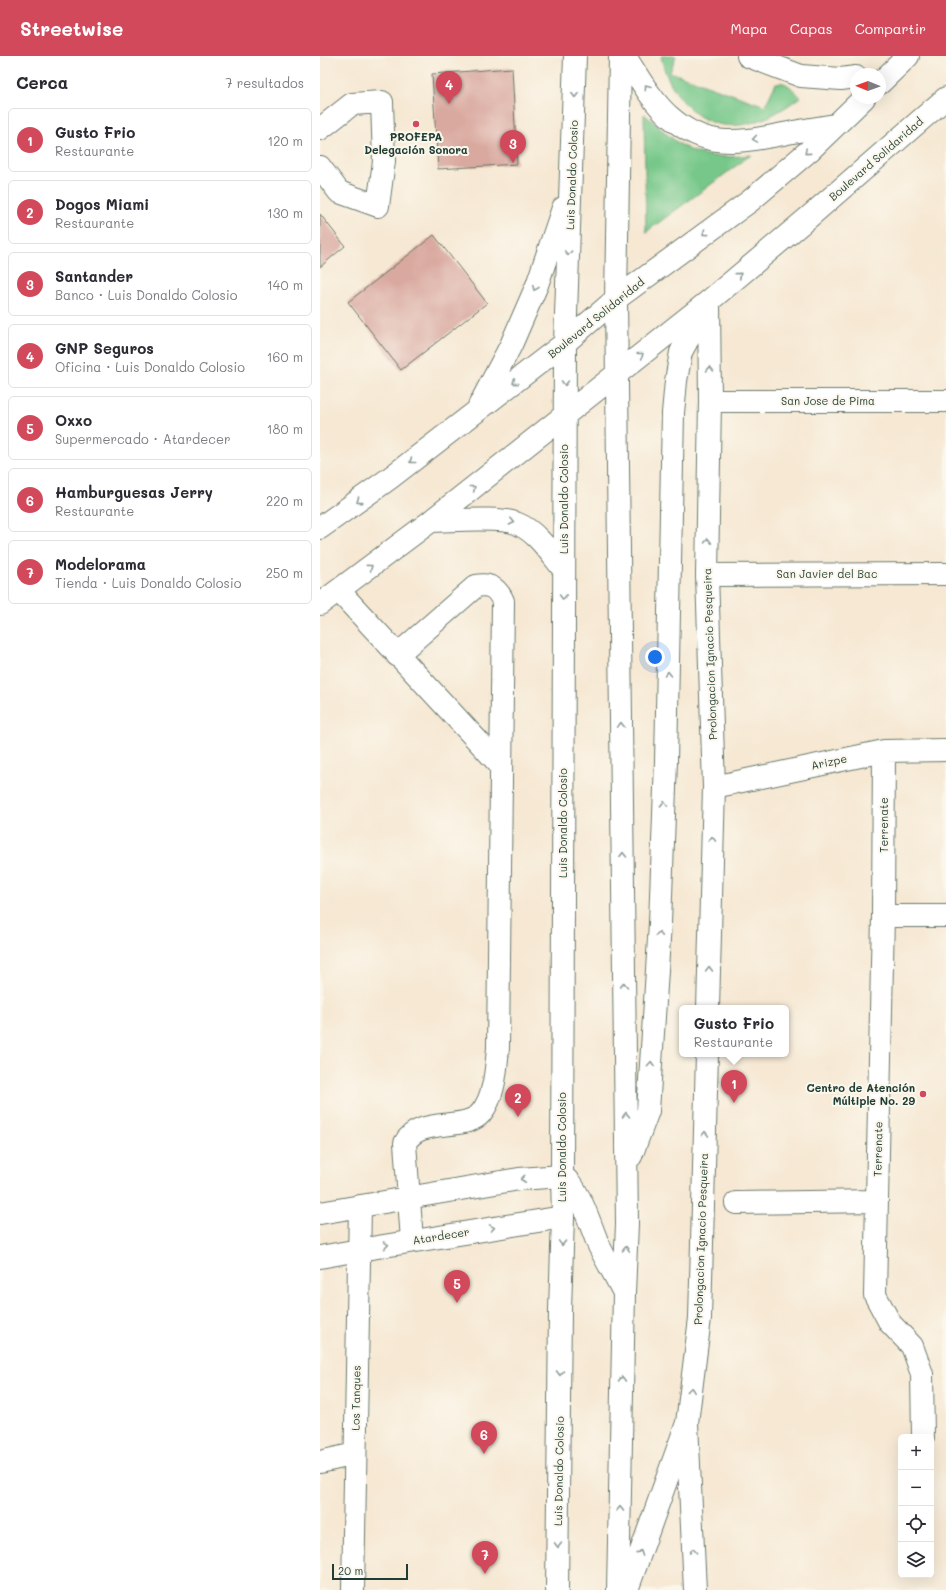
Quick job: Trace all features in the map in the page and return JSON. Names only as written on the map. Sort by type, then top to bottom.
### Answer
[{"type":"main road","name":"Luis Donaldo Colosio","points":[[557,1590],[560,1310],[563,1217],[564,416],[565,343],[576,56]]},
{"type":"main road","points":[[618,1590],[624,1293],[627,1224],[616,299],[620,56]]},
{"type":"main road","points":[[625,56],[668,116],[687,131],[705,138],[726,142],[753,140],[835,125]]},
{"type":"main road","points":[[771,61],[800,76],[811,78],[850,78]]},
{"type":"main road","name":"Boulevard Solidaridad","points":[[320,604],[431,521],[709,300],[809,217],[946,98]]},
{"type":"main road","points":[[320,129],[352,104],[382,102],[384,161],[378,206],[339,192],[320,167]]},
{"type":"main road","name":"Boulevard Solidaridad","points":[[320,528],[390,478],[565,343],[616,299],[750,201],[810,150],[858,104]]},
{"type":"main road","points":[[476,411],[511,345],[537,285],[571,186]]},
{"type":"main road","points":[[626,1169],[648,1111],[660,923],[666,761],[673,413],[681,352],[709,300]]},
{"type":"main road","name":"Prolongacion Ignacio Pesqueira","points":[[708,1005],[714,787],[708,575],[710,401],[709,300]]},
{"type":"main road","name":"San Jose de Pima","points":[[710,401],[942,397]]},
{"type":"main road","points":[[431,521],[499,520],[518,523],[532,534],[549,551],[564,570]]},
{"type":"main road","name":"San Javier del Bac","points":[[708,575],[946,574]]},
{"type":"main road","points":[[397,655],[476,586],[485,584],[493,587],[499,593],[503,601],[498,1048],[496,1073],[481,1113],[473,1119],[420,1129],[408,1137],[404,1143],[412,1241]]},
{"type":"main road","points":[[339,591],[501,766]]},
{"type":"main road","name":"Arizpe","points":[[714,787],[884,750],[946,750]]},
{"type":"main road","name":"Terrenate","points":[[884,750],[883,916],[875,1295],[890,1323],[912,1346],[922,1374],[924,1434]]},
{"type":"main road","points":[[883,916],[946,916]]},
{"type":"main road","name":"Prolongacion Ignacio Pesqueira","points":[[695,1590],[687,1423],[700,1318],[707,1057]]},
{"type":"main road","points":[[320,1213],[519,1179],[562,1176],[567,1179],[575,1190],[600,1246],[624,1293]]},
{"type":"main road","points":[[736,1203],[877,1201]]},
{"type":"main road","name":"Los Tanques","points":[[353,1590],[360,1206]]},
{"type":"main road","name":"Atardecer","points":[[320,1257],[563,1217]]},
{"type":"main road","name":"Prolongacion Ignacio Pesqueira","points":[[627,1590],[687,1423]]},
{"type":"main road","points":[[320,1462],[355,1454]]},
{"type":"green space","points":[[661,56],[676,56],[670,72],[765,106],[776,83],[780,82],[787,84],[800,97],[771,116],[755,122],[740,125],[725,125],[710,121],[695,113],[678,95],[666,74]]},
{"type":"green space","points":[[644,114],[673,139],[685,148],[694,152],[722,157],[751,155],[646,232]]},
{"type":"building","points":[[512,68],[517,164],[438,169],[432,74]]},
{"type":"building","points":[[320,214],[345,246],[320,267]]},
{"type":"building","points":[[434,235],[487,303],[401,370],[348,302]]},
{"type":"place","name":"GNP Seguros","points":[[449,104]]},
{"type":"place","name":"PROFEPA Delegación Sonora","points":[[416,124]]},
{"type":"place","name":"Santander","points":[[513,163]]},
{"type":"place","name":"Centro de Atención Múltiple No. 29","points":[[923,1094]]},
{"type":"place","name":"Gusto Frio","points":[[734,1103]]},
{"type":"place","name":"Dogos Miami","points":[[518,1117]]},
{"type":"place","name":"Oxxo","points":[[457,1303]]},
{"type":"place","name":"Hamburguesas Jerry","points":[[484,1454]]},
{"type":"place","name":"Modelorama","points":[[485,1574]]}]
